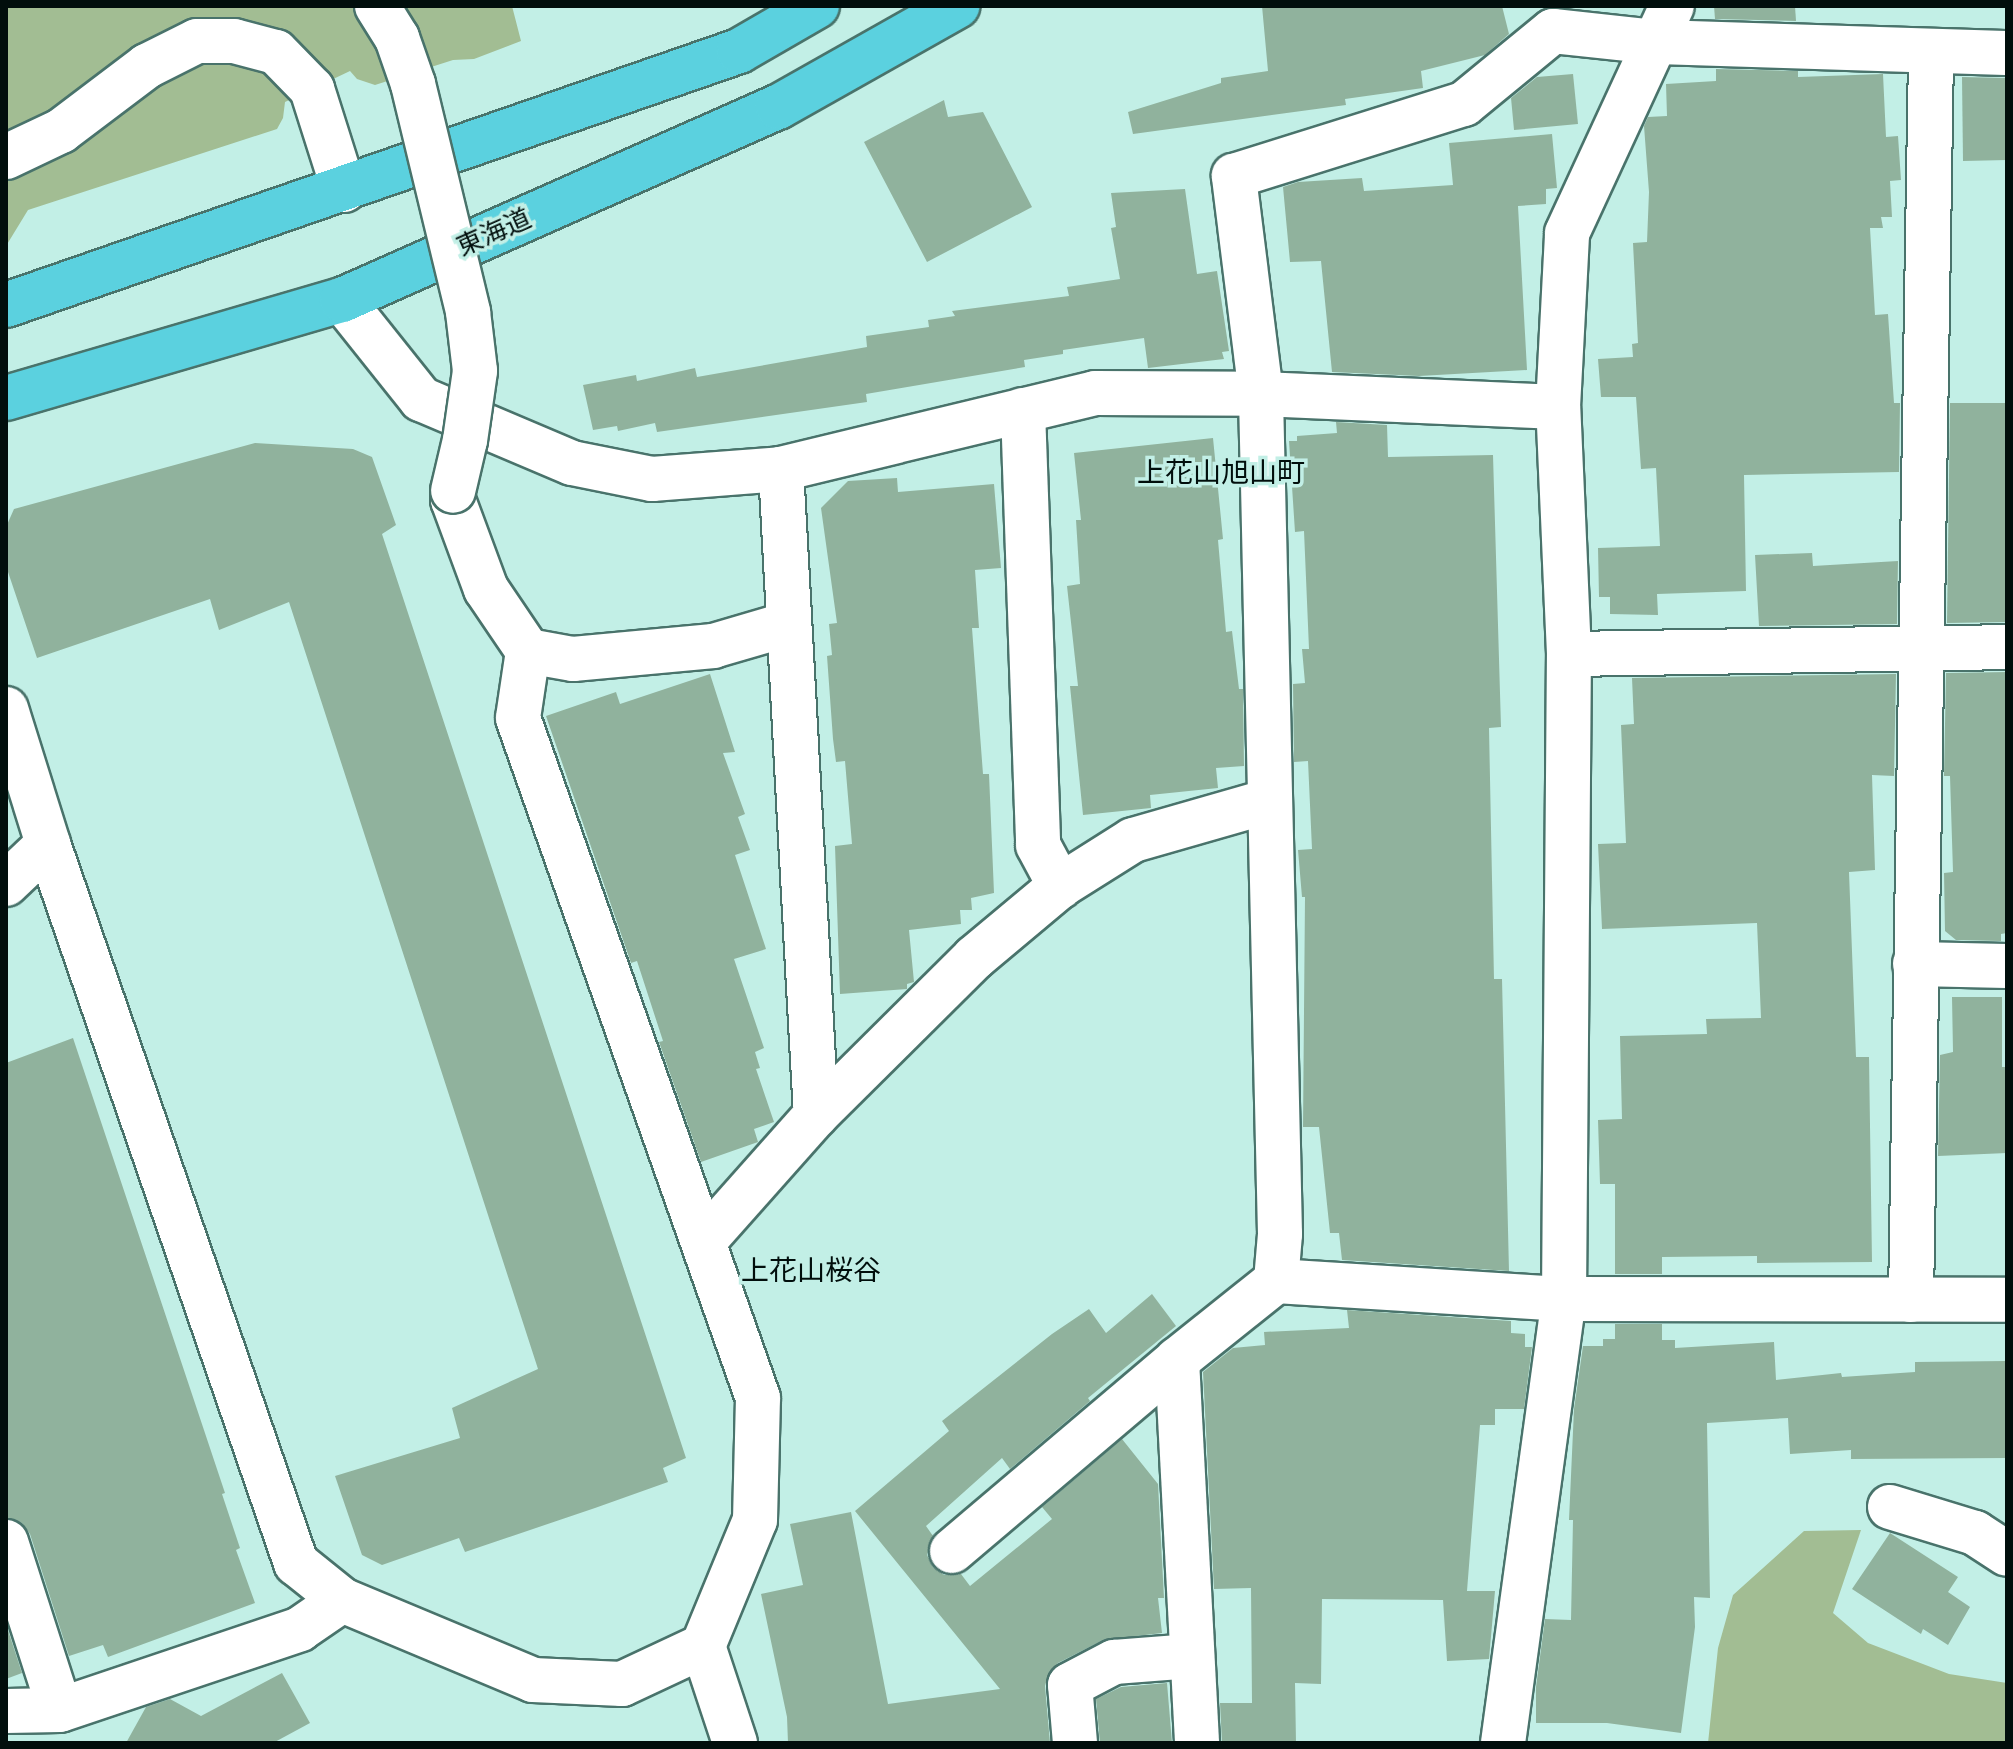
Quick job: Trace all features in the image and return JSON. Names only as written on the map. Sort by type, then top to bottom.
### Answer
[{"type":"highway","points":[[6,305],[739,51],[817,6]]},
{"type":"highway","name":"東海道","points":[[6,398],[342,300],[778,107],[957,6]]},
{"type":"street","points":[[377,6],[397,38],[413,84],[468,312],[475,371],[453,500],[486,589],[528,651],[518,718],[758,1398],[755,1520],[703,1646],[735,1743]]},
{"type":"street","points":[[1503,1743],[1564,1299],[1569,654],[1558,407],[1567,233],[1664,24]]},
{"type":"street","points":[[1276,1281],[1280,1234],[1261,394],[1234,176],[1464,104],[1553,31],[1664,24],[1931,53],[2007,53]]},
{"type":"street","points":[[6,157],[61,131],[147,66],[197,41],[234,41],[276,52],[312,89],[344,190]]},
{"type":"street","points":[[1911,1300],[1931,53]]},
{"type":"street","points":[[342,300],[421,399],[572,463],[652,479],[781,469],[1095,393],[1261,394],[1558,407]]},
{"type":"street","points":[[1023,410],[1038,845],[1060,886]]},
{"type":"street","points":[[781,469],[816,1115]]},
{"type":"street","points":[[528,651],[573,659],[713,646],[788,624]]},
{"type":"street","points":[[1569,654],[2007,647]]},
{"type":"street","points":[[6,709],[48,844],[296,1563],[342,1600],[533,1680],[622,1684],[703,1646]]},
{"type":"street","points":[[704,1241],[816,1115],[974,958],[1060,886],[1133,840],[1269,801]]},
{"type":"street","points":[[6,884],[48,844]]},
{"type":"street","points":[[1915,964],[2007,966]]},
{"type":"street","points":[[952,1551],[1177,1360],[1276,1281],[1564,1299],[2007,1300]]},
{"type":"street","points":[[1177,1360],[1197,1743]]},
{"type":"street","points":[[1890,1507],[1975,1533],[2007,1554]]},
{"type":"street","points":[[6,1542],[60,1710]]},
{"type":"street","points":[[6,1711],[60,1710],[300,1629],[342,1600]]},
{"type":"street","points":[[1075,1743],[1070,1685],[1114,1662],[1192,1656]]},
{"type":"green space","points":[[6,6],[512,6],[521,41],[474,59],[453,60],[375,85],[357,79],[350,71],[285,102],[283,118],[277,129],[28,210],[6,246]]},
{"type":"green space","points":[[1861,1530],[1833,1613],[1868,1643],[1949,1674],[2007,1683],[2007,1743],[1708,1743],[1718,1648],[1733,1595],[1804,1531]]},
{"type":"building","points":[[1262,6],[1502,6],[1509,34],[1485,55],[1421,71],[1423,88],[1345,99],[1346,105],[1133,134],[1128,112],[1221,83],[1221,78],[1268,71]]},
{"type":"building","points":[[1714,6],[1795,6],[1796,21],[1715,19]]},
{"type":"building","points":[[1716,69],[1798,71],[1798,77],[1883,74],[1886,137],[1898,136],[1901,180],[1890,181],[1892,217],[1881,217],[1883,228],[1870,228],[1875,315],[1888,314],[1894,403],[1900,403],[1899,472],[1744,475],[1746,591],[1657,594],[1658,615],[1610,614],[1610,597],[1599,597],[1598,548],[1660,546],[1656,468],[1641,469],[1636,397],[1601,397],[1598,359],[1633,357],[1632,344],[1638,343],[1633,243],[1647,242],[1649,192],[1644,126],[1648,117],[1667,116],[1666,84],[1716,81]]},
{"type":"building","points":[[1573,74],[1578,124],[1514,130],[1511,98],[1537,77]]},
{"type":"building","points":[[1962,77],[2007,78],[2007,160],[1963,161]]},
{"type":"building","points":[[944,100],[948,117],[983,112],[1032,207],[927,262],[864,142]]},
{"type":"building","points":[[1552,134],[1557,188],[1546,189],[1546,204],[1518,206],[1527,370],[1419,376],[1332,372],[1321,261],[1290,262],[1283,187],[1298,182],[1362,178],[1364,191],[1453,185],[1449,143]]},
{"type":"building","points":[[1185,189],[1197,274],[1217,271],[1229,351],[1222,352],[1224,359],[1148,368],[1144,338],[1063,350],[1063,354],[1024,360],[1025,367],[866,394],[867,402],[657,432],[655,423],[618,431],[617,426],[593,430],[583,385],[636,375],[637,381],[695,368],[697,377],[867,347],[866,336],[929,327],[928,320],[955,316],[952,311],[1069,296],[1067,287],[1120,279],[1111,228],[1116,227],[1111,193]]},
{"type":"building","points":[[1950,403],[2007,403],[2007,622],[1947,623]]},
{"type":"building","points":[[1336,422],[1387,425],[1388,457],[1493,455],[1501,727],[1489,728],[1494,979],[1502,979],[1509,1271],[1342,1260],[1339,1233],[1330,1233],[1319,1127],[1303,1127],[1305,897],[1302,897],[1298,850],[1312,849],[1308,761],[1294,762],[1293,684],[1305,683],[1302,649],[1309,649],[1304,531],[1295,532],[1289,441],[1297,441],[1297,436],[1337,433]]},
{"type":"building","points":[[1213,438],[1223,539],[1218,540],[1226,632],[1232,631],[1239,689],[1243,689],[1244,766],[1216,768],[1218,788],[1150,795],[1151,808],[1083,815],[1070,686],[1078,686],[1067,586],[1080,584],[1076,520],[1081,520],[1074,453]]},
{"type":"building","points":[[255,443],[353,449],[372,457],[396,525],[382,534],[686,1458],[663,1468],[668,1482],[595,1508],[465,1552],[459,1538],[382,1565],[362,1555],[335,1476],[460,1438],[452,1408],[538,1369],[289,602],[219,630],[210,599],[37,658],[6,566],[6,527],[14,509]]},
{"type":"building","points":[[897,478],[898,492],[994,484],[1001,568],[975,570],[979,628],[972,628],[983,774],[989,774],[994,893],[971,898],[972,910],[960,910],[961,924],[909,930],[914,982],[907,984],[907,989],[840,994],[835,846],[852,844],[845,761],[836,762],[833,739],[827,656],[832,655],[829,624],[837,623],[821,508],[848,481]]},
{"type":"building","points":[[1812,553],[1813,566],[1898,561],[1897,624],[1759,626],[1755,555]]},
{"type":"building","points":[[2007,672],[2007,933],[2001,934],[2001,941],[1956,940],[1945,931],[1944,873],[1953,872],[1950,776],[1944,776],[1946,673]]},
{"type":"building","points":[[710,674],[735,752],[723,753],[745,814],[738,817],[750,850],[735,855],[766,949],[734,959],[764,1048],[755,1052],[760,1068],[756,1069],[774,1122],[754,1129],[758,1142],[701,1162],[659,1042],[663,1041],[637,961],[631,963],[546,716],[616,692],[620,704]]},
{"type":"building","points":[[1896,674],[1894,776],[1872,775],[1875,870],[1849,872],[1856,1057],[1869,1057],[1872,1262],[1757,1263],[1757,1256],[1662,1257],[1662,1274],[1615,1274],[1615,1184],[1600,1184],[1598,1120],[1622,1119],[1620,1036],[1707,1034],[1706,1019],[1761,1018],[1757,923],[1602,929],[1598,844],[1626,843],[1621,725],[1634,724],[1632,678]]},
{"type":"building","points":[[1952,997],[2002,997],[2002,1067],[2007,1067],[2007,1153],[1938,1156],[1940,1055],[1953,1052]]},
{"type":"building","points":[[73,1038],[225,1493],[222,1494],[240,1548],[236,1550],[255,1603],[108,1657],[103,1645],[69,1656],[30,1534],[22,1523],[6,1518],[6,1063]]},
{"type":"building","points":[[1152,1294],[1176,1326],[1088,1398],[1090,1401],[1010,1469],[1002,1458],[926,1526],[933,1536],[927,1555],[933,1567],[944,1575],[961,1574],[970,1586],[1052,1519],[1042,1507],[1122,1439],[1158,1484],[1164,1598],[1158,1598],[1162,1633],[1103,1640],[1058,1663],[1049,1672],[1045,1686],[1050,1743],[788,1743],[787,1717],[761,1594],[803,1585],[790,1524],[851,1512],[888,1704],[1000,1689],[855,1511],[949,1431],[942,1421],[1052,1334],[1089,1309],[1106,1333]]},
{"type":"building","points":[[1347,1310],[1511,1321],[1511,1333],[1525,1334],[1525,1347],[1532,1347],[1524,1409],[1495,1409],[1495,1425],[1480,1425],[1467,1591],[1495,1591],[1489,1659],[1447,1661],[1443,1600],[1322,1599],[1321,1684],[1295,1683],[1296,1743],[1222,1743],[1220,1703],[1252,1703],[1251,1588],[1214,1589],[1203,1372],[1233,1348],[1265,1345],[1264,1332],[1349,1328]]},
{"type":"building","points":[[1615,1324],[1662,1324],[1662,1340],[1675,1340],[1675,1348],[1774,1342],[1776,1380],[1841,1373],[1842,1377],[1915,1372],[1915,1362],[2007,1361],[2007,1458],[1851,1459],[1851,1450],[1790,1454],[1788,1418],[1707,1423],[1710,1598],[1694,1597],[1695,1627],[1681,1733],[1607,1723],[1536,1723],[1536,1687],[1545,1619],[1571,1620],[1573,1520],[1569,1520],[1574,1409],[1583,1346],[1603,1346],[1603,1339],[1615,1339]]},
{"type":"building","points":[[1890,1533],[1958,1577],[1948,1592],[1970,1607],[1948,1645],[1923,1629],[1921,1634],[1852,1589]]},
{"type":"building","points":[[6,1624],[22,1673],[6,1679]]},
{"type":"building","points":[[282,1673],[310,1723],[273,1743],[126,1743],[146,1707],[170,1699],[201,1716]]},
{"type":"building","points":[[1167,1683],[1172,1743],[1100,1743],[1096,1699],[1121,1687]]},
{"type":"district","name":"上花山旭山町","points":[[1221,473]]},
{"type":"district","name":"上花山桜谷","points":[[811,1271]]}]
